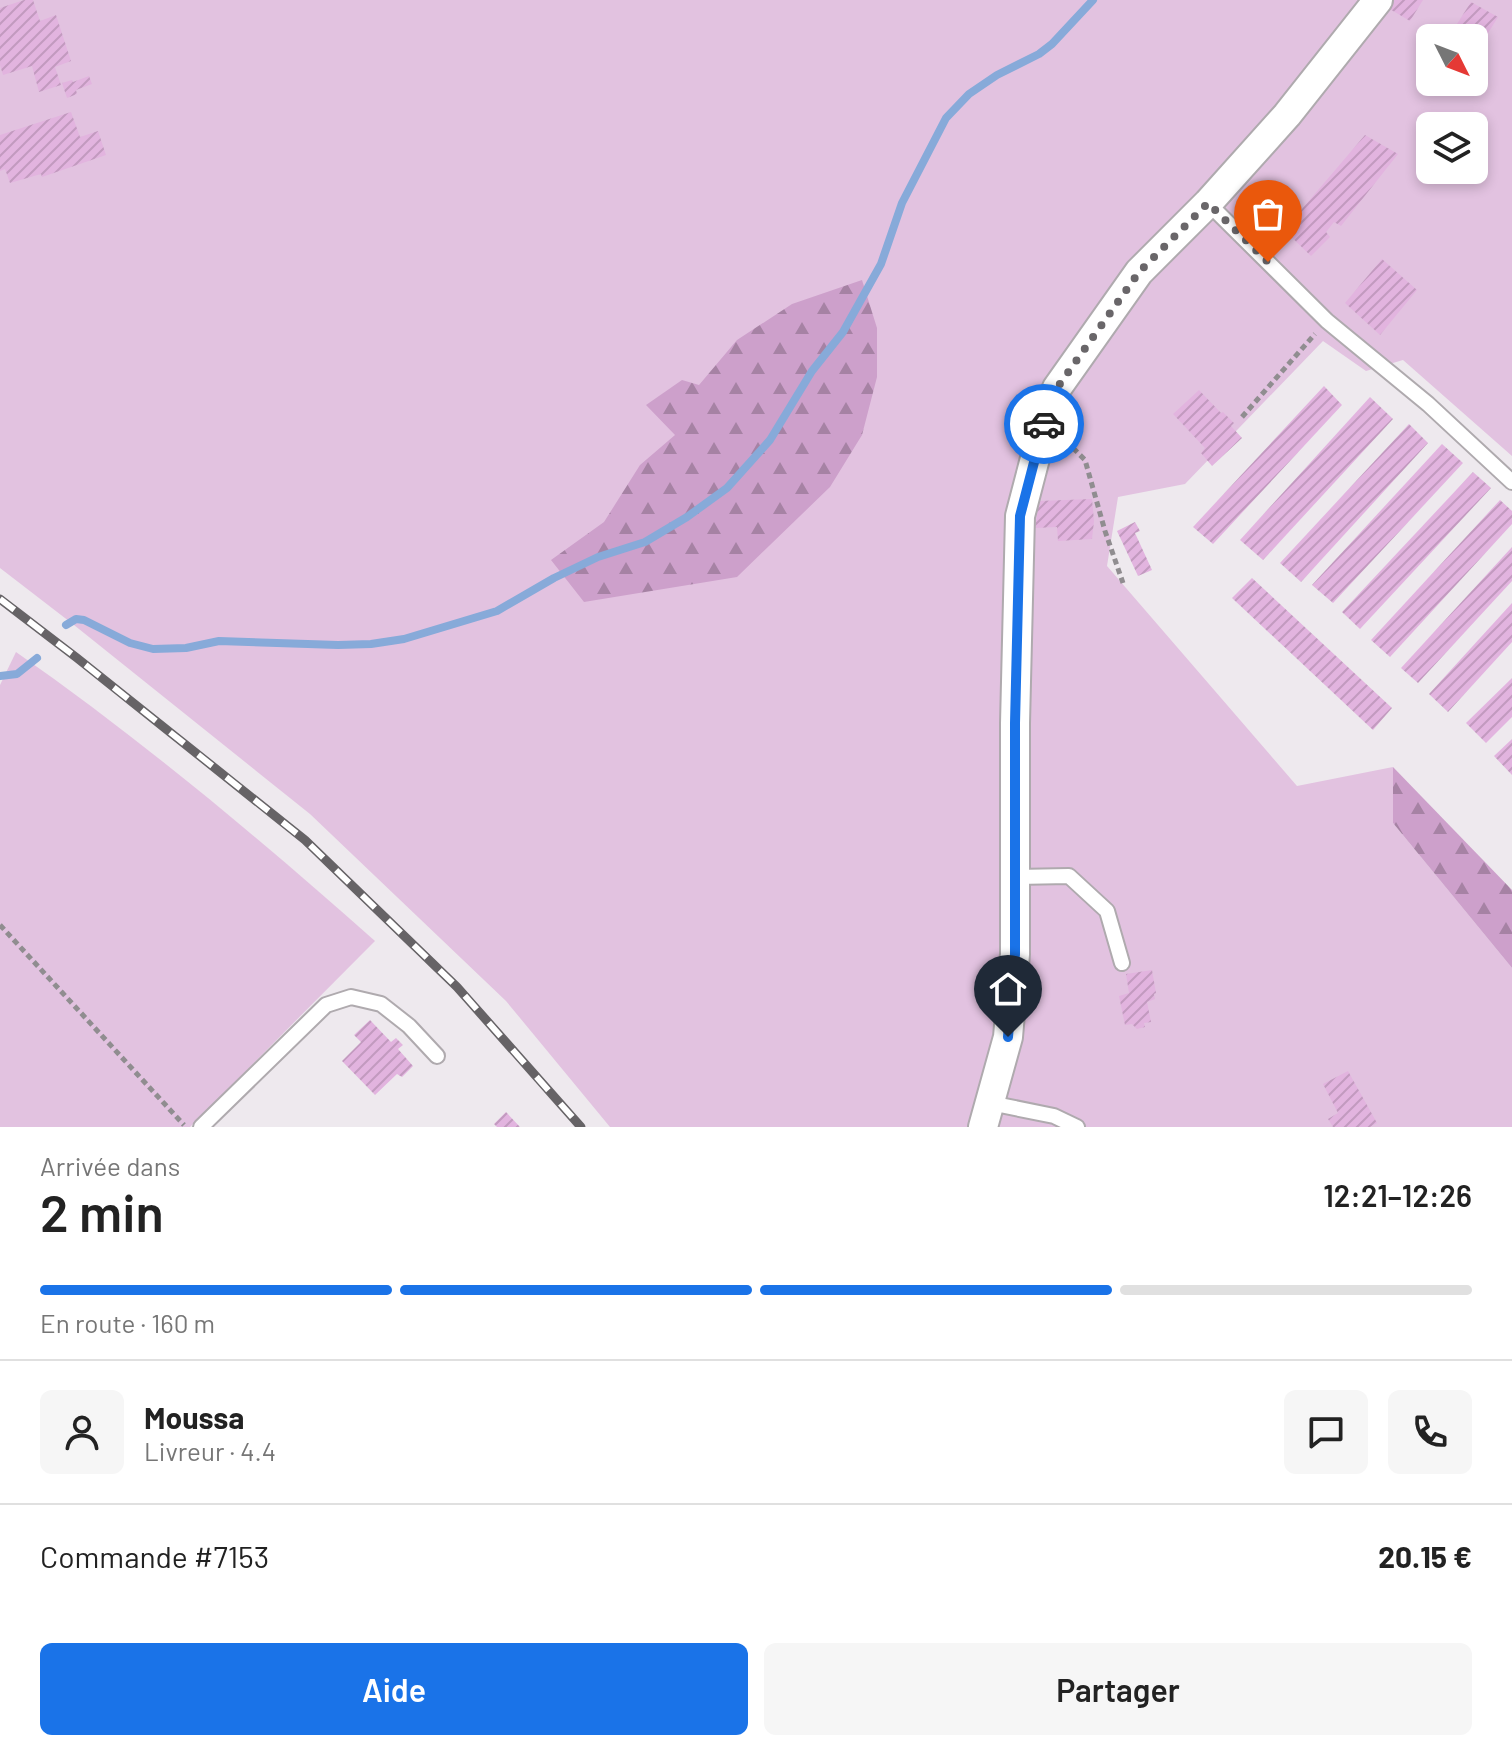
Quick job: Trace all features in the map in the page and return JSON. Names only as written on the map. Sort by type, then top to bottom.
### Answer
[{"type":"street","points":[[987,1115],[1008,1037],[1015,954],[1015,723],[1020,516],[1045,420],[1057,388],[1139,272],[1208,203],[1287,115],[1378,0]]},
{"type":"lane","points":[[1208,203],[1327,321],[1428,404],[1512,482]]},
{"type":"lane","points":[[1016,877],[1069,876],[1107,911],[1122,963]]},
{"type":"lane","points":[[201,1127],[326,1005],[351,997],[381,1004],[409,1026],[437,1056]]},
{"type":"lane","points":[[987,1115],[1054,1116],[1077,1127]]},
{"type":"path","points":[[1242,417],[1327,321]]},
{"type":"path","points":[[1045,420],[1085,460],[1123,583]]},
{"type":"path","points":[[0,925],[186,1127]]},
{"type":"shaded area","points":[[0,0],[1512,0],[1512,456],[1403,360],[1366,371],[1323,341],[1185,484],[1118,497],[1107,566],[1297,786],[1393,767],[1393,823],[1512,968],[1512,1127],[610,1127],[506,1001],[310,814],[0,568]]},
{"type":"shaded area","points":[[16,652],[200,791],[375,941],[190,1127],[0,1127],[0,685]]},
{"type":"green space","points":[[862,280],[877,328],[877,377],[862,435],[830,487],[737,577],[584,602],[551,560],[604,522],[640,465],[675,435],[646,405],[682,380],[699,385],[737,340],[792,304]]},
{"type":"green space","points":[[1393,767],[1512,890],[1512,968],[1393,823]]},
{"type":"building","points":[[33,0],[40,21],[56,15],[71,61],[55,67],[61,85],[39,92],[32,66],[3,75],[0,65],[0,8]]},
{"type":"building","points":[[1394,0],[1423,0],[1410,21],[1388,8]]},
{"type":"building","points":[[1471,2],[1498,17],[1488,33],[1488,24],[1457,24]]},
{"type":"building","points":[[89,76],[92,84],[76,90],[77,94],[67,98],[62,83]]},
{"type":"building","points":[[71,112],[80,137],[98,131],[106,155],[42,177],[41,174],[10,183],[5,169],[0,171],[0,135]]},
{"type":"building","points":[[1365,135],[1398,154],[1341,226],[1334,222],[1326,232],[1330,237],[1311,256],[1284,230]]},
{"type":"building","points":[[1382,259],[1417,290],[1380,335],[1345,303]]},
{"type":"building","points":[[1324,386],[1342,405],[1213,544],[1193,527]]},
{"type":"building","points":[[1199,390],[1234,423],[1231,426],[1242,438],[1212,466],[1201,453],[1205,448],[1173,414]]},
{"type":"building","points":[[1370,397],[1393,419],[1263,560],[1240,540]]},
{"type":"building","points":[[1409,424],[1428,443],[1301,582],[1280,563]]},
{"type":"building","points":[[1442,444],[1463,463],[1333,603],[1312,585]]},
{"type":"building","points":[[1473,472],[1491,488],[1360,629],[1342,612]]},
{"type":"building","points":[[1092,499],[1092,539],[1058,541],[1057,527],[1035,528],[1039,501]]},
{"type":"building","points":[[1500,500],[1512,511],[1512,524],[1390,657],[1371,640]]},
{"type":"building","points":[[1135,522],[1140,531],[1135,533],[1152,570],[1138,576],[1117,531]]},
{"type":"building","points":[[1512,547],[1512,581],[1418,683],[1401,668]]},
{"type":"building","points":[[1252,578],[1392,708],[1373,730],[1232,598]]},
{"type":"building","points":[[1512,603],[1512,642],[1448,712],[1429,694]]},
{"type":"building","points":[[1512,678],[1512,717],[1486,743],[1466,723]]},
{"type":"building","points":[[1512,739],[1512,775],[1494,756]]},
{"type":"building","points":[[1152,970],[1156,993],[1155,999],[1147,1002],[1151,1022],[1137,1029],[1132,1024],[1125,1025],[1119,996],[1129,993],[1126,974]]},
{"type":"building","points":[[370,1020],[391,1042],[396,1038],[403,1045],[398,1049],[413,1066],[402,1077],[397,1074],[375,1095],[342,1061],[361,1042],[354,1035]]},
{"type":"building","points":[[1348,1071],[1377,1123],[1370,1127],[1333,1127],[1328,1119],[1338,1113],[1323,1084]]},
{"type":"building","points":[[506,1112],[520,1127],[497,1127],[494,1124]]},
{"type":"waterway","points":[[66,625],[76,619],[84,620],[130,643],[153,649],[186,648],[219,641],[338,645],[404,639],[497,611],[554,578],[598,557],[645,542],[687,517],[727,488],[770,440],[812,371],[843,332],[881,264],[902,203],[946,118],[969,94],[1052,44],[1093,0]]},
{"type":"waterway","points":[[0,676],[17,674],[37,658]]},
{"type":"railway","points":[[0,599],[305,840],[457,987],[581,1127]]},
{"type":"way so far","points":[[1044,424],[1057,388],[1139,272],[1208,203],[1268,262]]},
{"type":"route","points":[[1008,1037],[1015,954],[1015,723],[1020,516],[1044,424]]}]
